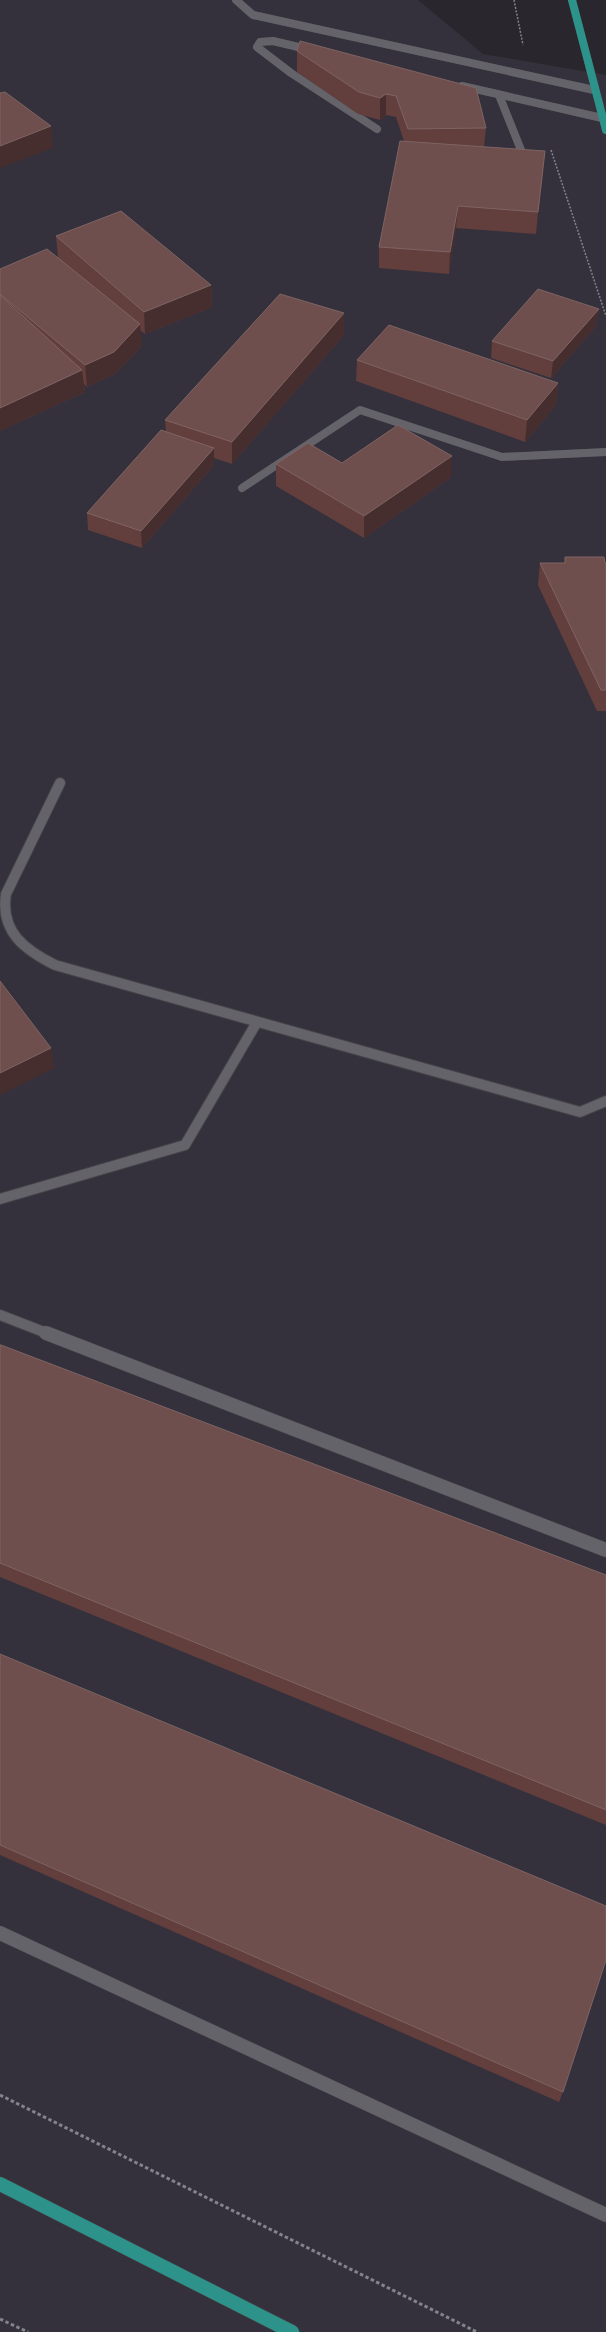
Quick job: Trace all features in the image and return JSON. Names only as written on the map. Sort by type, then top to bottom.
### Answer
[{"type":"main road","points":[[572,0],[594,90],[606,130]]},
{"type":"main road","points":[[0,2184],[292,2332]]},
{"type":"street","points":[[236,0],[253,15],[594,90]]},
{"type":"street","points":[[318,52],[273,41],[260,42],[257,47],[291,73],[377,129]]},
{"type":"street","points":[[454,84],[602,118]]},
{"type":"street","points":[[499,95],[521,150]]},
{"type":"street","points":[[242,488],[360,410],[502,457],[606,452]]},
{"type":"street","points":[[60,783],[6,894],[2,908],[3,923],[33,955],[55,965],[580,1112],[606,1101]]},
{"type":"street","points":[[0,1199],[185,1145],[257,1022]]},
{"type":"street","points":[[0,1315],[606,1550]]},
{"type":"street","points":[[0,1933],[606,2215]]},
{"type":"path","points":[[514,0],[529,76]]},
{"type":"path","points":[[539,104],[542,121],[606,316]]},
{"type":"path","points":[[0,2095],[477,2332]]},
{"type":"path","points":[[0,2319],[28,2332]]},
{"type":"shaded area","points":[[0,0],[418,0],[483,54],[606,75],[606,2332],[0,2332]]},
{"type":"building","points":[[300,41],[476,88],[486,128],[408,129],[396,96],[386,94],[380,98],[359,92],[297,51]]},
{"type":"building","points":[[5,92],[51,126],[0,146],[0,93]]},
{"type":"building","points":[[400,141],[545,151],[538,212],[458,206],[450,252],[379,247]]},
{"type":"building","points":[[121,211],[211,285],[144,312],[56,236]]},
{"type":"building","points":[[47,249],[140,324],[114,352],[85,365],[0,294],[0,269]]},
{"type":"building","points":[[538,289],[599,309],[553,361],[492,341]]},
{"type":"building","points":[[280,294],[344,313],[232,442],[165,420]]},
{"type":"building","points":[[0,295],[82,370],[0,408]]},
{"type":"building","points":[[389,325],[558,383],[527,420],[357,360]]},
{"type":"building","points":[[398,425],[452,456],[364,516],[276,464],[308,443],[342,463]]},
{"type":"building","points":[[161,430],[214,448],[141,531],[87,513]]},
{"type":"building","points":[[565,557],[604,557],[606,563],[606,690],[601,690],[540,563],[565,563]]},
{"type":"building","points":[[0,981],[51,1048],[0,1073]]},
{"type":"building","points":[[0,1345],[606,1575],[606,1810],[0,1563]]},
{"type":"building","points":[[0,1654],[606,1906],[606,1960],[563,2092],[0,1845]]}]
